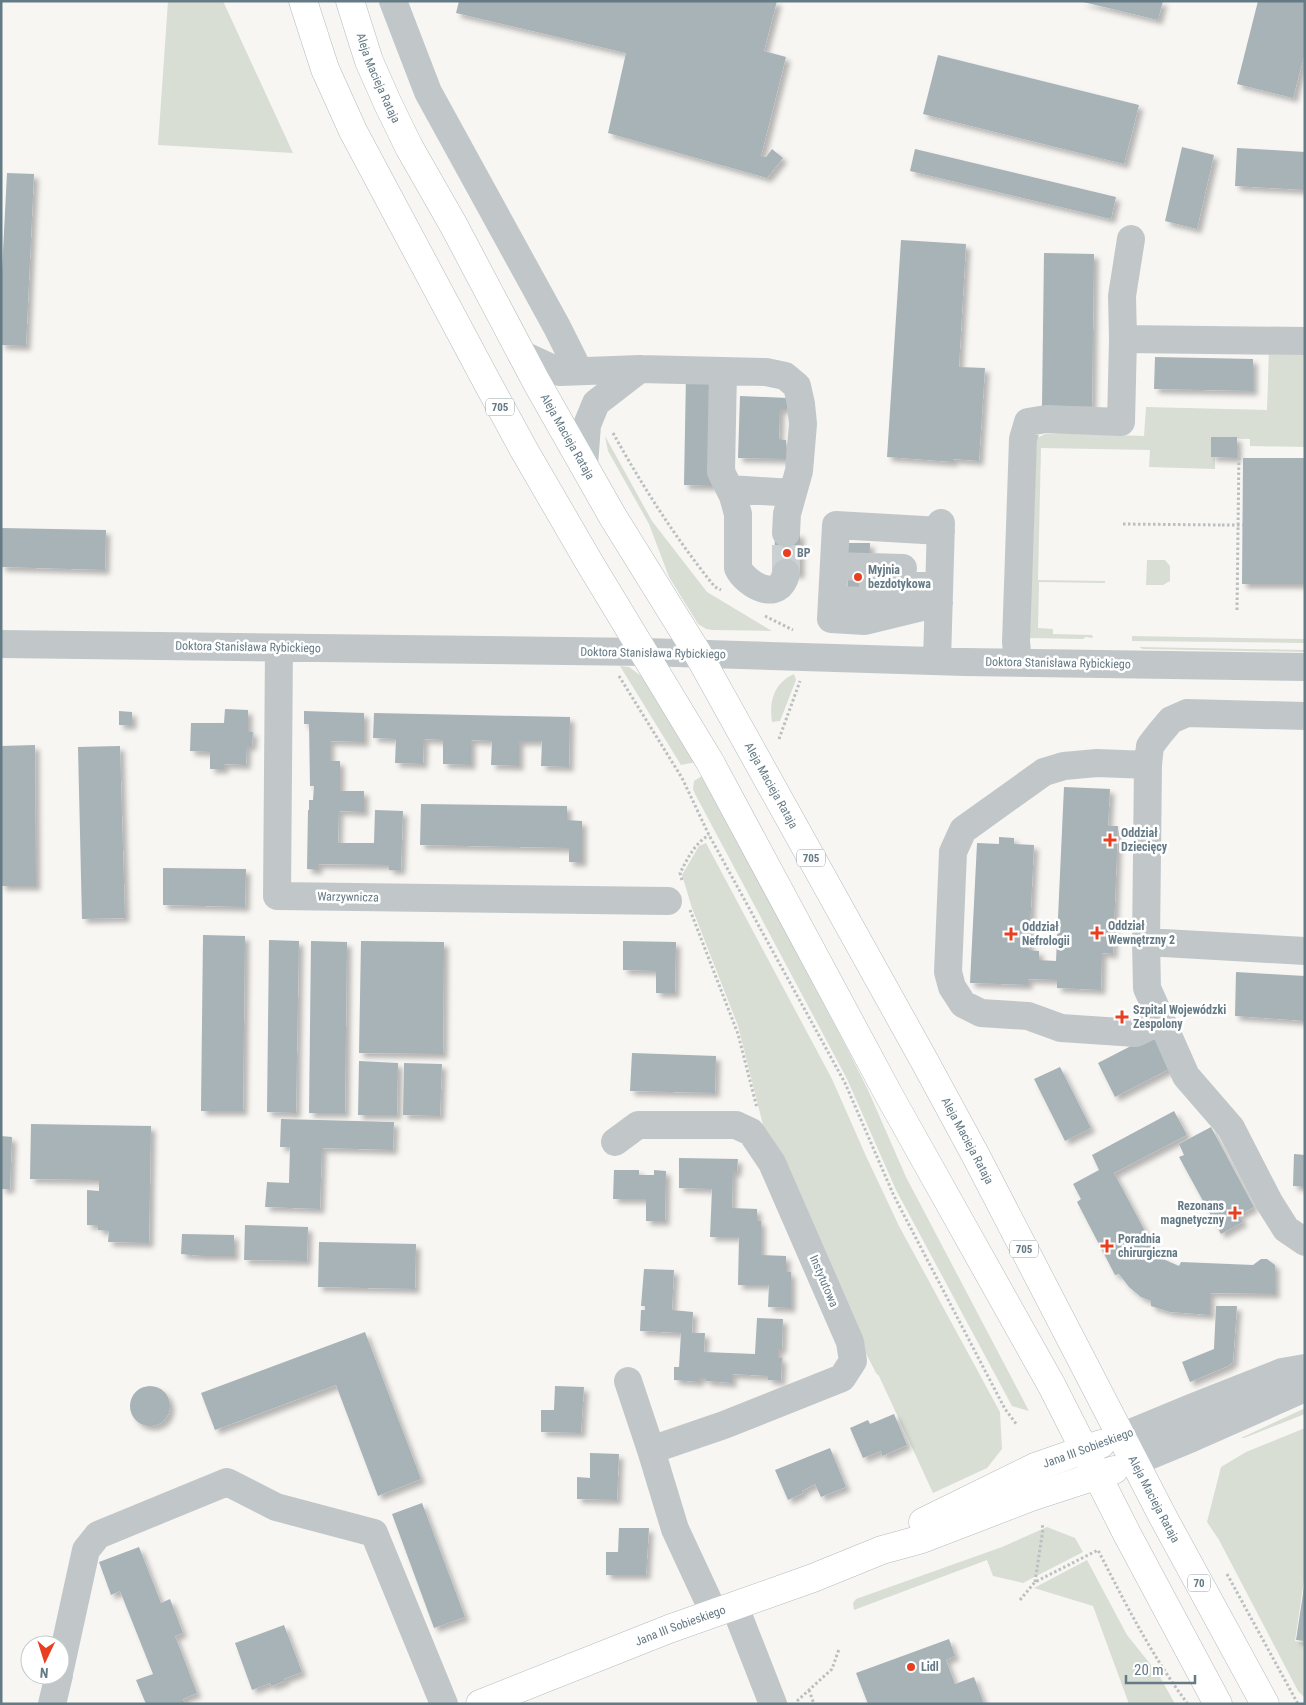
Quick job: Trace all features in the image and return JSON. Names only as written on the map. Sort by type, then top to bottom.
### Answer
[{"type":"main road","name":"705","points":[[303,1],[325,69],[353,132],[524,450],[710,762],[890,1097],[1052,1386],[1098,1476]]},
{"type":"main road","name":"Aleja Macieja Rataja","points":[[350,1],[369,61],[388,104],[521,354],[613,517],[698,654],[934,1079],[1163,1517],[1265,1704]]},
{"type":"main road","name":"Jana III Sobieskiego","points":[[882,1550],[905,1531],[1035,1467],[1121,1437]]},
{"type":"main road","name":"Jana III Sobieskiego","points":[[480,1704],[669,1629],[882,1550],[922,1539],[1030,1496],[1098,1476],[1134,1462]]},
{"type":"main road","points":[[1098,1476],[1218,1704]]},
{"type":"street","points":[[393,1],[428,92],[557,327],[579,371]]},
{"type":"street","points":[[1018,662],[1016,642],[1023,439],[1028,422],[1046,419],[1121,422],[1122,296],[1131,239]]},
{"type":"street","points":[[1123,339],[1305,341]]},
{"type":"street","points":[[521,354],[560,372],[640,369],[766,372],[785,376],[797,386],[801,404],[802,424],[799,471],[786,514],[786,533]]},
{"type":"street","points":[[584,465],[587,425],[596,403],[640,369]]},
{"type":"street","points":[[723,371],[722,472],[738,514],[737,563],[740,572],[760,587],[769,591],[781,585],[785,580],[786,573]]},
{"type":"street","points":[[730,489],[792,493]]},
{"type":"street","points":[[940,561],[833,575],[940,561]]},
{"type":"street","points":[[938,661],[940,561]]},
{"type":"street","name":"Doktora Stanisława Rybickiego","points":[[1,644],[645,652],[938,661],[1305,667]]},
{"type":"street","name":"Warzywnicza","points":[[280,648],[277,896],[679,895]]},
{"type":"street","points":[[1305,716],[1187,713],[1171,720],[1150,746],[1148,765],[1146,942],[1147,988],[1186,1076],[1231,1128],[1269,1202],[1286,1229],[1305,1242]]},
{"type":"street","points":[[1148,765],[1097,763],[1064,766],[1044,772],[963,830],[953,852],[948,972],[952,987],[963,1004],[981,1013],[1028,1016],[1061,1028],[1136,1033],[1161,1021]]},
{"type":"street","points":[[1146,942],[1305,951]]},
{"type":"street","name":"Instytutowa","points":[[614,1142],[638,1125],[736,1125],[751,1132],[772,1163],[850,1342],[853,1361],[842,1378],[724,1425],[651,1450]]},
{"type":"street","name":"Jana III Sobieskiego","points":[[1121,1437],[1282,1372],[1305,1368]]},
{"type":"street","points":[[628,1381],[675,1529],[724,1610],[773,1704]]},
{"type":"street","name":"Jana III Sobieskiego","points":[[1134,1462],[1305,1388]]},
{"type":"street","points":[[67,1635],[86,1550],[98,1535],[227,1482],[276,1507],[374,1533],[444,1704]]},
{"type":"street","points":[[52,1704],[57,1685]]},
{"type":"path","points":[[610,429],[639,481],[690,556]]},
{"type":"path","points":[[1237,610],[1239,450]]},
{"type":"path","points":[[1217,532],[1219,520]]},
{"type":"path","points":[[1123,524],[1243,525]]},
{"type":"path","points":[[605,652],[682,778],[709,835],[845,1083],[894,1196],[1006,1408],[1017,1425]]},
{"type":"path","points":[[779,739],[800,684]]},
{"type":"path","points":[[709,835],[700,840],[690,853],[680,873],[679,895],[738,1034],[761,1129],[754,1137]]},
{"type":"path","points":[[1035,1582],[1043,1529],[1042,1524]]},
{"type":"path","points":[[1020,1600],[1035,1582],[1098,1550],[1130,1614],[1169,1679],[1187,1704]]},
{"type":"path","points":[[1227,1574],[1298,1704]]},
{"type":"path","points":[[789,1704],[797,1701],[832,1669],[839,1650]]},
{"type":"path","points":[[809,1690],[814,1704]]},
{"type":"shaded area","points":[[168,1],[223,1],[293,153],[158,145]]},
{"type":"shaded area","points":[[1269,348],[1305,349],[1305,447],[1250,446],[1250,439],[1215,438],[1215,469],[1149,467],[1150,450],[1041,448],[1038,580],[1105,581],[1105,583],[1039,582],[1038,628],[1053,629],[1053,634],[1092,635],[1093,638],[1029,638],[1023,633],[1037,438],[1045,434],[1061,433],[1144,436],[1146,407],[1267,410]]},
{"type":"shaded area","points":[[605,436],[652,521],[707,592],[772,631],[712,630],[698,624],[669,577],[649,524],[608,451]]},
{"type":"shaded area","points":[[1147,560],[1165,560],[1170,566],[1170,581],[1163,585],[1146,585]]},
{"type":"shaded area","points":[[1132,636],[1305,639],[1305,643],[1132,641]]},
{"type":"shaded area","points":[[1139,647],[1305,650],[1305,652],[1143,649]]},
{"type":"shaded area","points":[[620,666],[629,667],[644,678],[696,762],[681,765]]},
{"type":"shaded area","points":[[794,674],[796,680],[780,721],[772,722],[771,707],[774,694],[782,682]]},
{"type":"shaded area","points":[[702,776],[847,1048],[868,1090],[906,1177],[1029,1411],[1012,1406],[896,1190],[847,1079],[695,794],[693,789],[694,781]]},
{"type":"shaded area","points":[[706,843],[832,1079],[899,1226],[1000,1412],[1002,1449],[987,1468],[933,1493],[879,1376],[849,1320],[764,1129],[738,1026],[692,908],[682,875],[699,846]]},
{"type":"shaded area","points":[[1305,1408],[1305,1414],[1241,1438]]},
{"type":"shaded area","points":[[1305,1428],[1305,1574],[1295,1641],[1305,1643],[1305,1698],[1298,1691],[1219,1540],[1207,1522],[1221,1467],[1246,1452]]},
{"type":"shaded area","points":[[1047,1527],[1075,1538],[1083,1552],[1023,1583],[993,1576],[987,1560],[854,1610],[853,1603],[856,1599],[1002,1547]]},
{"type":"shaded area","points":[[1087,1560],[1127,1635],[1159,1675],[1175,1704],[1129,1704],[1093,1606],[1034,1588]]},
{"type":"building","points":[[459,1],[777,1],[764,51],[786,57],[761,156],[766,157],[772,149],[783,158],[767,178],[608,133],[626,53],[456,13]]},
{"type":"building","points":[[1079,1],[1163,1],[1158,20]]},
{"type":"building","points":[[1258,1],[1305,1],[1305,53],[1293,98],[1237,84]]},
{"type":"building","points":[[938,55],[1139,105],[1124,164],[923,114]]},
{"type":"building","points":[[1182,147],[1214,155],[1197,229],[1165,221]]},
{"type":"building","points":[[1237,148],[1305,152],[1305,190],[1235,186]]},
{"type":"building","points":[[915,149],[1116,197],[1111,219],[910,171]]},
{"type":"building","points":[[7,173],[34,174],[26,346],[1,345],[1,290]]},
{"type":"building","points":[[901,240],[966,244],[959,367],[985,368],[979,461],[953,459],[953,462],[887,457]]},
{"type":"building","points":[[1044,253],[1094,254],[1092,406],[1042,406]]},
{"type":"building","points":[[1155,357],[1253,359],[1253,391],[1154,389]]},
{"type":"building","points":[[686,375],[716,376],[713,486],[684,485]]},
{"type":"building","points":[[740,396],[788,398],[787,409],[780,409],[779,439],[786,440],[786,459],[738,458]]},
{"type":"building","points":[[1211,437],[1237,437],[1237,458],[1211,457]]},
{"type":"building","points":[[1243,458],[1305,458],[1305,584],[1242,584]]},
{"type":"building","points":[[1,528],[106,530],[105,570],[1,567]]},
{"type":"building","name":"BP","points":[[775,533],[800,533],[800,574],[774,573]]},
{"type":"building","name":"Myjnia bezdotykowa","points":[[848,543],[870,543],[869,611],[847,611]]},
{"type":"building","points":[[225,709],[248,710],[248,731],[253,732],[252,746],[247,746],[246,765],[224,764],[224,769],[210,769],[210,752],[190,751],[191,723],[224,723]]},
{"type":"building","points":[[119,711],[132,712],[132,725],[119,725]]},
{"type":"building","points":[[304,711],[364,713],[364,742],[330,741],[330,761],[340,761],[340,791],[364,791],[364,812],[339,811],[338,843],[374,843],[375,810],[403,811],[401,870],[389,870],[389,865],[318,864],[318,870],[307,869],[308,810],[309,800],[313,800],[314,786],[310,786],[309,724],[304,724]]},
{"type":"building","points":[[374,713],[570,717],[569,767],[541,766],[542,741],[519,741],[519,766],[491,765],[492,741],[471,740],[471,765],[443,764],[443,740],[424,739],[423,764],[395,763],[396,739],[373,738]]},
{"type":"building","points":[[35,745],[36,886],[1,886],[1,746]]},
{"type":"building","points":[[120,746],[125,918],[82,919],[78,747]]},
{"type":"building","points":[[1064,787],[1110,789],[1108,826],[1118,826],[1113,954],[1102,953],[1101,990],[1057,988],[1057,980],[1028,979],[1028,985],[970,983],[977,843],[999,844],[999,837],[1014,838],[1014,844],[1034,845],[1029,950],[1039,951],[1039,960],[1056,961]]},
{"type":"building","points":[[421,804],[567,806],[567,820],[582,821],[582,862],[569,862],[569,848],[420,845]]},
{"type":"building","points":[[163,868],[246,869],[245,907],[163,905]]},
{"type":"building","points":[[203,935],[245,936],[243,1111],[201,1111]]},
{"type":"building","points":[[269,940],[299,941],[296,1113],[267,1112]]},
{"type":"building","points":[[311,941],[347,942],[345,1113],[309,1113]]},
{"type":"building","points":[[361,941],[444,942],[443,1054],[359,1053]]},
{"type":"building","points":[[623,941],[676,942],[675,993],[656,993],[656,971],[623,970]]},
{"type":"building","points":[[1236,972],[1305,976],[1305,1021],[1235,1016]]},
{"type":"building","points":[[1156,1033],[1173,1067],[1115,1097],[1098,1063]]},
{"type":"building","points":[[632,1053],[716,1056],[715,1093],[630,1091]]},
{"type":"building","points":[[359,1061],[398,1063],[397,1115],[358,1115]]},
{"type":"building","points":[[404,1063],[442,1064],[440,1116],[403,1115]]},
{"type":"building","points":[[1060,1067],[1091,1128],[1065,1141],[1034,1079]]},
{"type":"building","points":[[1174,1111],[1187,1135],[1114,1173],[1153,1246],[1163,1259],[1179,1266],[1181,1262],[1253,1265],[1261,1259],[1267,1259],[1275,1265],[1275,1294],[1210,1293],[1210,1315],[1170,1312],[1151,1306],[1151,1301],[1141,1297],[1129,1287],[1119,1274],[1115,1275],[1077,1202],[1081,1199],[1073,1184],[1099,1170],[1092,1155]]},
{"type":"building","points":[[281,1119],[394,1122],[393,1150],[322,1148],[320,1209],[265,1207],[267,1182],[289,1183],[290,1147],[280,1147]]},
{"type":"building","points":[[31,1124],[151,1126],[149,1243],[108,1242],[109,1231],[98,1230],[98,1225],[87,1225],[87,1190],[99,1191],[99,1180],[30,1179]]},
{"type":"building","points":[[1211,1127],[1254,1207],[1239,1215],[1243,1222],[1221,1234],[1179,1157],[1184,1155],[1179,1144]]},
{"type":"building","points":[[1,1136],[12,1137],[10,1189],[1,1189]]},
{"type":"building","points":[[1294,1154],[1305,1155],[1305,1187],[1293,1186]]},
{"type":"building","points":[[679,1158],[738,1159],[737,1172],[733,1172],[732,1208],[757,1209],[757,1221],[761,1221],[761,1255],[786,1256],[786,1272],[791,1272],[791,1308],[768,1307],[769,1285],[738,1285],[739,1237],[710,1237],[712,1189],[679,1188]]},
{"type":"building","points":[[614,1170],[639,1170],[639,1175],[654,1175],[654,1170],[666,1171],[665,1221],[646,1221],[646,1199],[613,1199]]},
{"type":"building","points":[[245,1225],[308,1227],[307,1261],[244,1260]]},
{"type":"building","points":[[182,1234],[234,1235],[234,1256],[181,1254]]},
{"type":"building","points":[[319,1242],[416,1244],[415,1289],[318,1287]]},
{"type":"building","points":[[644,1269],[674,1270],[672,1310],[693,1312],[692,1333],[705,1333],[704,1352],[755,1354],[757,1318],[783,1319],[782,1349],[778,1349],[778,1358],[782,1358],[781,1381],[768,1380],[768,1376],[732,1374],[732,1383],[706,1381],[706,1378],[699,1378],[699,1382],[674,1380],[674,1367],[679,1367],[681,1333],[640,1331],[641,1310],[645,1310],[645,1306],[641,1306]]},
{"type":"building","points":[[1216,1306],[1237,1306],[1233,1362],[1228,1366],[1190,1382],[1182,1362],[1214,1349]]},
{"type":"building","points":[[365,1332],[421,1479],[378,1496],[336,1385],[215,1430],[201,1393]]},
{"type":"building","points":[[154,1386],[161,1389],[167,1395],[170,1406],[169,1414],[161,1423],[154,1426],[146,1426],[139,1423],[131,1414],[130,1402],[133,1395],[142,1387]]},
{"type":"building","points":[[555,1386],[584,1387],[581,1433],[541,1432],[541,1410],[554,1410]]},
{"type":"building","points":[[894,1414],[907,1445],[882,1456],[881,1451],[863,1458],[850,1428],[868,1420],[870,1424]]},
{"type":"building","points":[[830,1448],[846,1487],[821,1497],[815,1484],[802,1491],[803,1493],[788,1500],[775,1470]]},
{"type":"building","points":[[590,1453],[619,1454],[617,1500],[577,1499],[577,1477],[590,1478]]},
{"type":"building","points":[[422,1503],[465,1617],[434,1628],[392,1514]]},
{"type":"building","points":[[619,1528],[649,1528],[646,1575],[606,1575],[606,1552],[618,1552]]},
{"type":"building","points":[[139,1547],[161,1603],[170,1599],[183,1633],[175,1636],[197,1693],[183,1699],[185,1704],[146,1704],[136,1680],[153,1674],[120,1591],[111,1595],[99,1562]]},
{"type":"building","points":[[1305,1587],[1305,1641],[1296,1640]]},
{"type":"building","points":[[284,1625],[302,1672],[284,1679],[285,1681],[271,1686],[270,1683],[252,1690],[235,1643]]},
{"type":"building","name":"Lidl","points":[[949,1639],[955,1656],[946,1660],[955,1684],[974,1677],[984,1704],[868,1704],[856,1673]]},
{"type":"tunnel","points":[[786,533],[786,573]]},
{"type":"place","name":"BP","points":[[787,553]]},
{"type":"place","name":"Myjnia bezdotykowa","points":[[858,577]]},
{"type":"place","name":"Oddział Dziecięcy","points":[[1110,840]]},
{"type":"place","name":"Oddział Wewnętrzny 2","points":[[1097,933]]},
{"type":"place","name":"Oddział Nefrologii","points":[[1011,934]]},
{"type":"place","name":"Szpital Wojewódzki Zespolony","points":[[1122,1017]]},
{"type":"place","name":"Rezonans magnetyczny","points":[[1235,1213]]},
{"type":"place","name":"Poradnia chirurgiczna","points":[[1107,1246]]},
{"type":"place","name":"Lidl","points":[[911,1667]]}]
